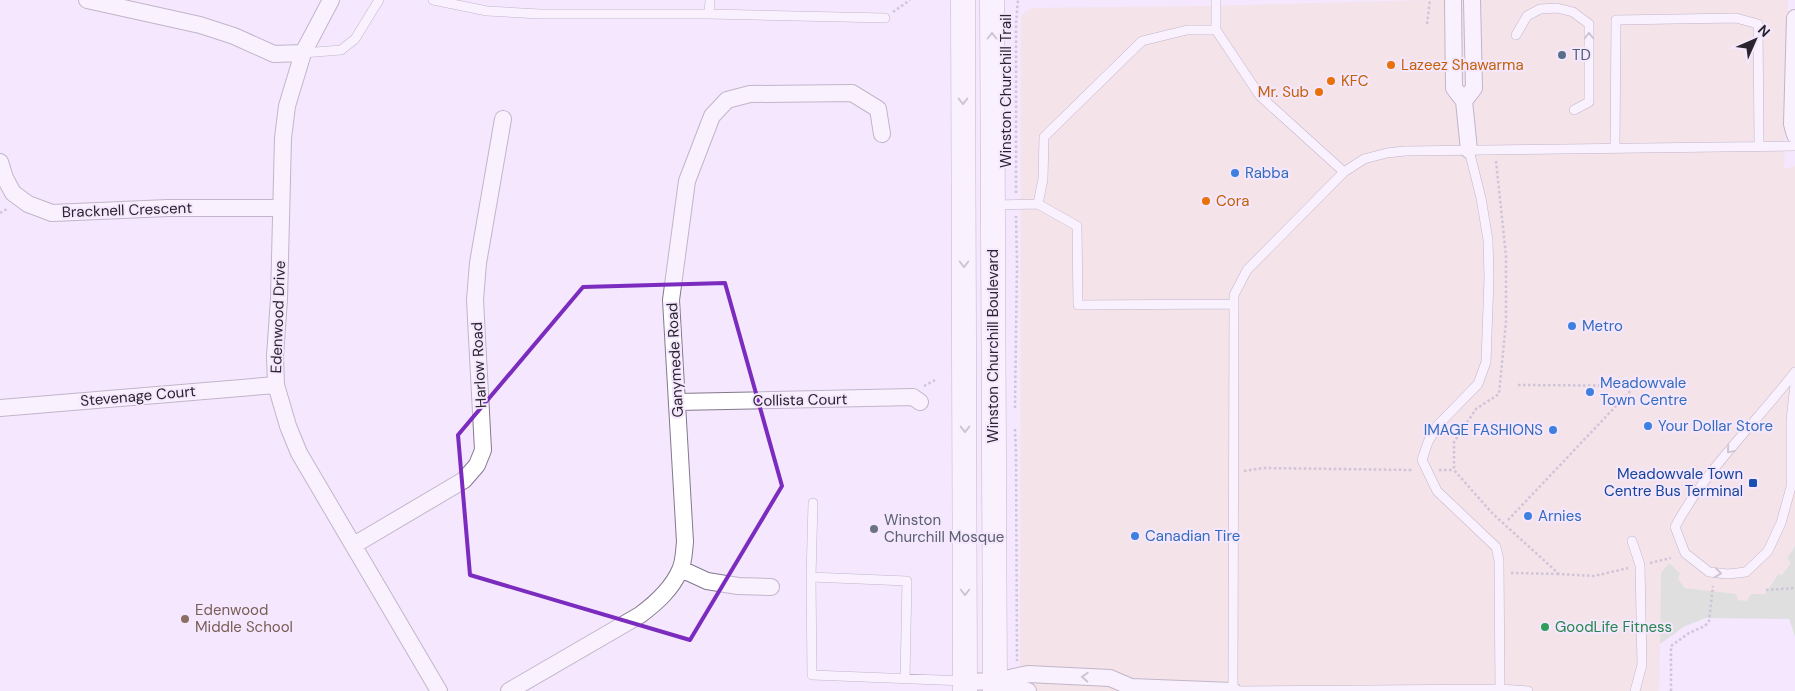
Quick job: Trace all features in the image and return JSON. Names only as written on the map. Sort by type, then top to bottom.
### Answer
[{"type":"main road","name":"Winston Churchill Boulevard","points":[[963,0],[966,686]]},
{"type":"main road","name":"Winston Churchill Boulevard","points":[[992,0],[995,686]]},
{"type":"street","points":[[86,0],[200,25],[234,36],[274,54],[303,53]]},
{"type":"street","name":"Edenwood Drive","points":[[331,0],[303,53],[287,106],[283,138],[279,299],[275,356],[276,385],[288,426],[300,452],[439,691]]},
{"type":"street","points":[[1453,0],[1454,88],[1464,101],[1469,150]]},
{"type":"street","points":[[1464,101],[1474,88],[1472,0]]},
{"type":"street","points":[[1795,18],[1792,124],[1795,135]]},
{"type":"street","name":"Ganymede Road","points":[[509,691],[640,615],[657,602],[681,568],[685,542],[671,300],[687,181],[712,116],[727,100],[750,94],[852,93],[878,109],[882,134]]},
{"type":"street","name":"Harlow Road","points":[[354,545],[464,480],[477,465],[483,450],[475,300],[478,263],[503,119]]},
{"type":"street","name":"Bracknell Crescent","points":[[0,162],[12,193],[28,204],[52,213],[168,208],[281,208]]},
{"type":"street","name":"Stevenage Court","points":[[0,408],[276,385]]},
{"type":"street","name":"Collista Court","points":[[677,402],[913,397],[920,402]]},
{"type":"street","points":[[681,568],[707,581],[738,586],[771,587]]},
{"type":"street","points":[[995,686],[1028,674],[1110,678],[1126,689],[1233,691]]},
{"type":"street","points":[[966,686],[995,686],[1028,691]]},
{"type":"lane","points":[[303,53],[342,50],[355,39],[380,0]]},
{"type":"lane","points":[[433,0],[487,11],[540,14],[709,14],[885,18]]},
{"type":"lane","points":[[709,14],[710,0]]},
{"type":"lane","points":[[1216,0],[1216,30],[1260,96],[1344,172]]},
{"type":"lane","points":[[1516,35],[1526,16],[1540,9],[1557,8],[1573,12],[1589,24],[1589,102],[1574,110]]},
{"type":"lane","points":[[1615,148],[1616,20],[1736,18],[1758,24],[1759,145]]},
{"type":"lane","points":[[1038,204],[1043,179],[1044,137],[1065,116],[1142,41],[1187,30],[1216,30]]},
{"type":"lane","points":[[1528,691],[1233,691],[1232,304],[1234,295],[1247,270],[1344,172],[1364,159],[1405,151],[1795,146]]},
{"type":"lane","points":[[1469,150],[1481,198],[1488,240],[1489,278],[1486,362],[1478,384],[1437,426],[1422,460],[1437,491],[1496,547],[1499,560],[1500,690]]},
{"type":"lane","points":[[992,205],[1038,204],[1077,226],[1078,305],[1232,304]]},
{"type":"lane","points":[[1795,372],[1688,501],[1675,527],[1685,553],[1709,572],[1728,574],[1746,572],[1768,551],[1781,523],[1791,487],[1791,420],[1795,384]]},
{"type":"lane","points":[[813,503],[811,577],[812,675],[905,679],[966,686]]},
{"type":"lane","points":[[1632,541],[1640,565],[1642,664],[1635,691]]},
{"type":"lane","points":[[811,577],[907,581],[905,679]]},
{"type":"path","points":[[885,18],[910,0]]},
{"type":"path","name":"Winston Churchill Trail","points":[[1016,182],[1016,23],[1018,0]]},
{"type":"path","points":[[1427,24],[1430,0]]},
{"type":"path","points":[[1494,150],[1506,256],[1506,322],[1500,387],[1499,394],[1476,409],[1454,442],[1454,470],[1493,514],[1559,574]]},
{"type":"path","points":[[1015,416],[1016,232]]},
{"type":"path","points":[[924,386],[938,379]]},
{"type":"path","points":[[1518,385],[1670,386]]},
{"type":"path","points":[[1508,520],[1635,386]]},
{"type":"path","points":[[1014,425],[1016,453],[1017,660]]},
{"type":"path","points":[[1233,472],[1263,468],[1454,470]]},
{"type":"path","points":[[1499,573],[1594,576],[1671,558]]},
{"type":"path","points":[[1671,691],[1671,646],[1688,633],[1705,626],[1709,621],[1713,586]]},
{"type":"path","points":[[1766,590],[1795,588]]},
{"type":"highlighted area","points":[[725,283],[782,486],[690,640],[470,575],[458,435],[583,287]]},
{"type":"shaded area","name":"Meadowvale Town Centre","points":[[1427,0],[1788,0],[1784,169],[1795,166],[1795,546],[1787,558],[1791,563],[1782,576],[1777,574],[1765,594],[1752,594],[1747,602],[1685,588],[1678,579],[1661,573],[1659,691],[1020,691],[1021,15],[1032,8],[1205,6]]},
{"type":"green space","points":[[1795,546],[1795,636],[1789,619],[1706,618],[1685,626],[1660,644],[1661,573],[1669,563],[1680,573],[1678,579],[1685,588],[1736,594],[1738,600],[1747,601],[1751,594],[1765,594],[1778,574],[1782,575],[1791,563],[1787,558]]},
{"type":"place","name":"TD","points":[[1562,55]]},
{"type":"place","name":"Lazeez Shawarma","points":[[1391,65]]},
{"type":"place","name":"KFC","points":[[1331,81]]},
{"type":"place","name":"Mr. Sub","points":[[1319,92]]},
{"type":"place","name":"Rabba","points":[[1235,173]]},
{"type":"place","name":"Cora","points":[[1206,201]]},
{"type":"place","name":"Metro","points":[[1572,326]]},
{"type":"place","name":"Meadowvale Town Centre","points":[[1590,392]]},
{"type":"place","name":"Your Dollar Store","points":[[1648,426]]},
{"type":"place","name":"IMAGE FASHIONS","points":[[1553,430]]},
{"type":"place","name":"Meadowvale Town Centre Bus Terminal","points":[[1753,483]]},
{"type":"place","name":"Arnies","points":[[1528,516]]},
{"type":"place","name":"Winston Churchill Mosque","points":[[874,529]]},
{"type":"place","name":"Canadian Tire","points":[[1135,536]]},
{"type":"place","name":"Edenwood Middle School","points":[[185,619]]},
{"type":"place","name":"GoodLife Fitness","points":[[1545,627]]}]
